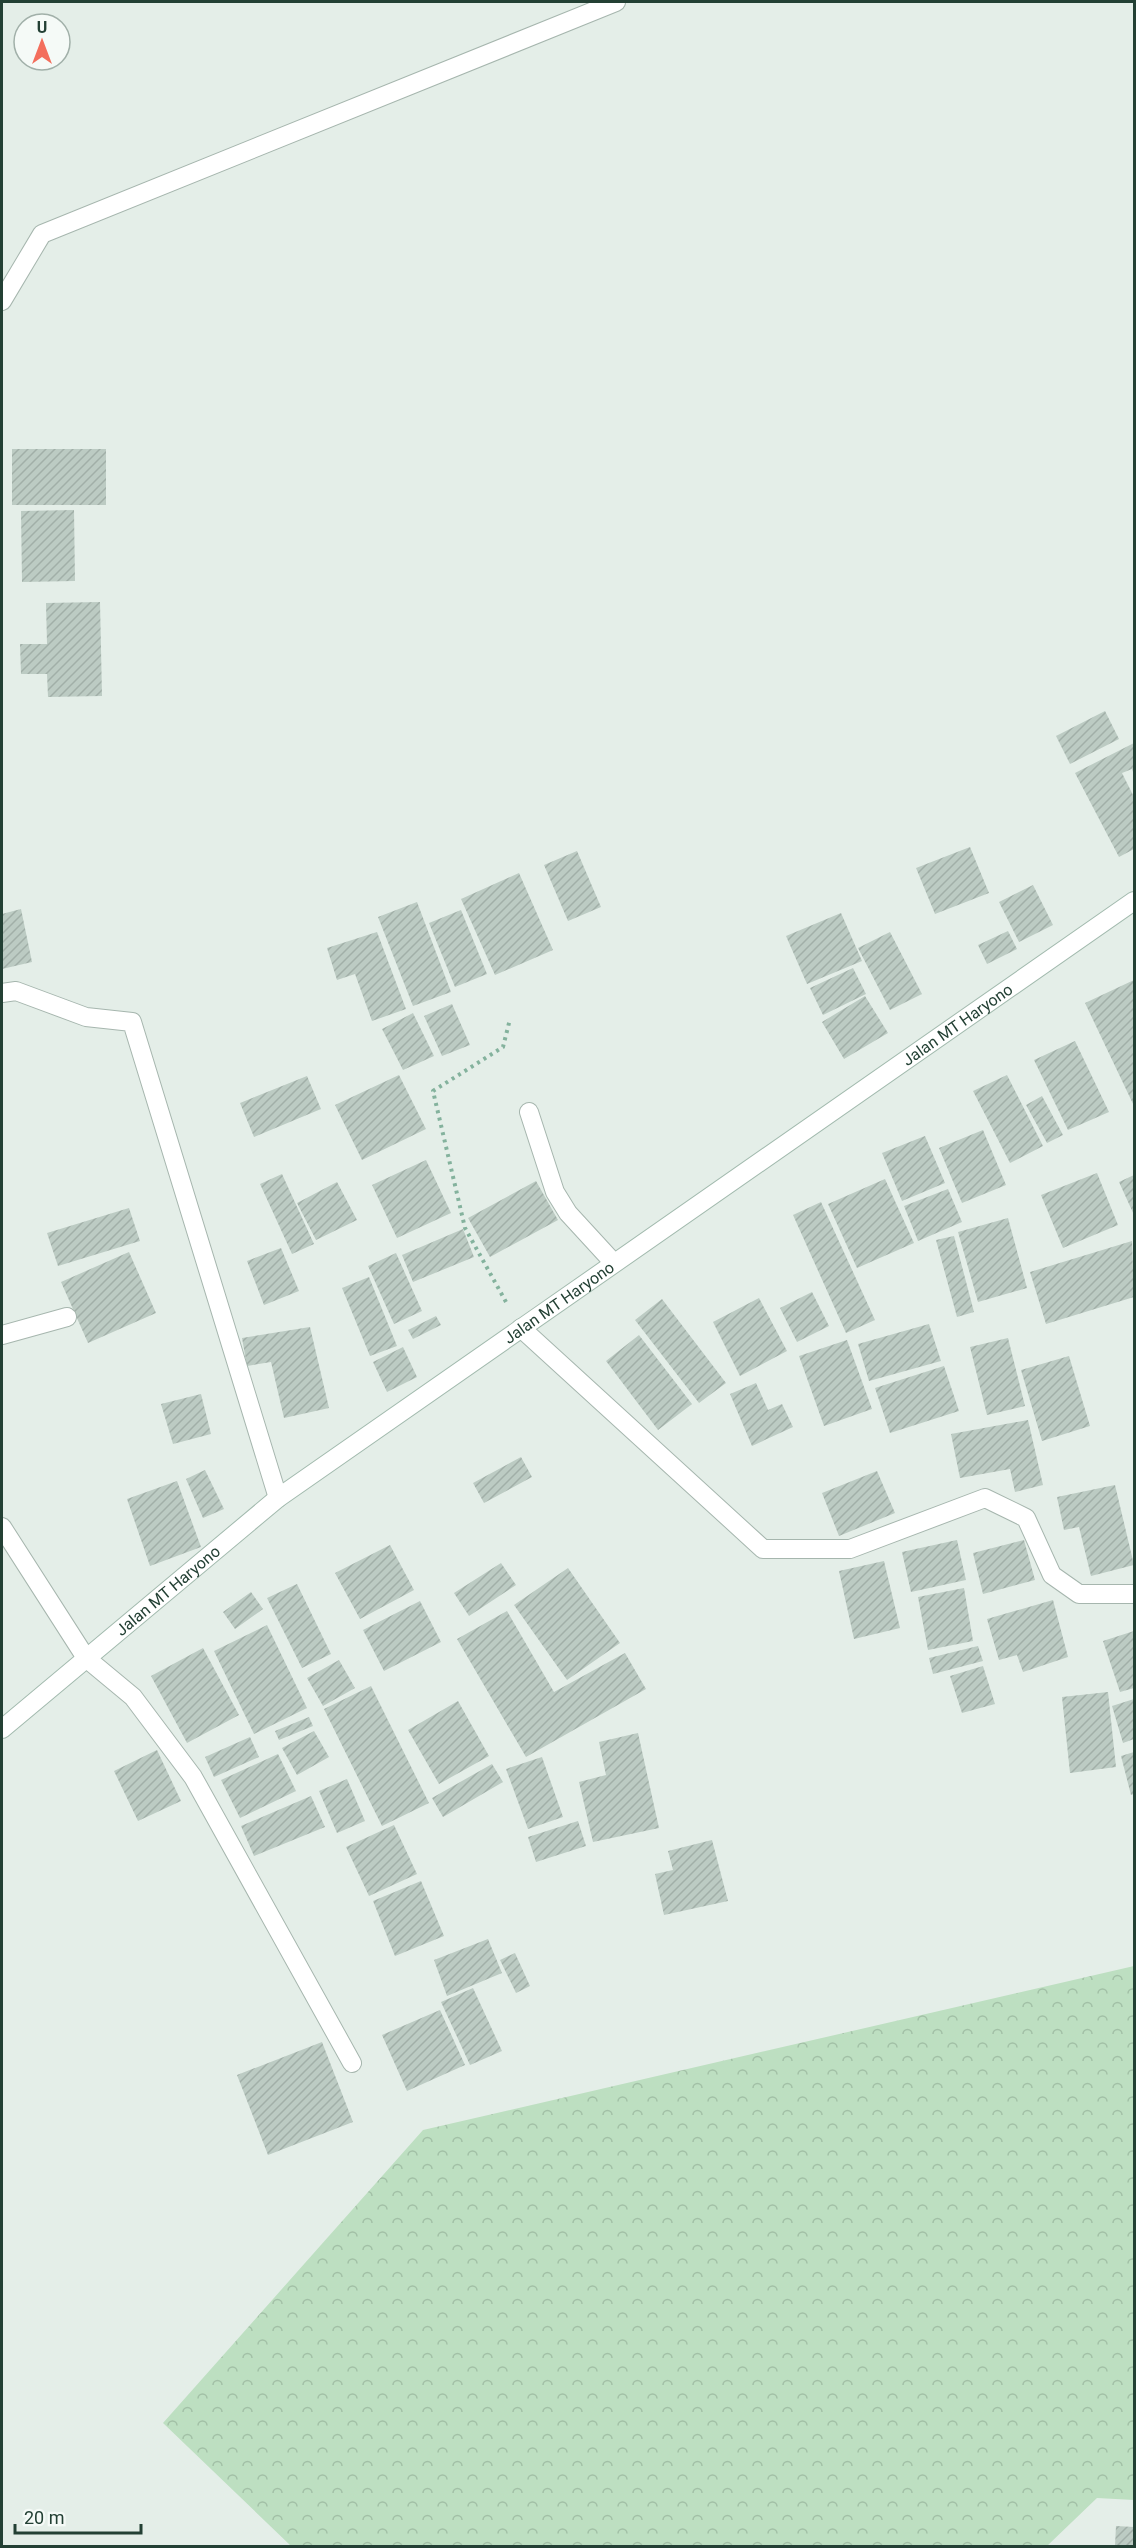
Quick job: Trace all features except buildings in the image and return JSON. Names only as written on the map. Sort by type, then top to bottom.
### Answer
[{"type":"street","points":[[2,302],[42,234],[616,2]]},
{"type":"street","name":"Jalan MT Haryono","points":[[2,1729],[278,1498],[1134,901]]},
{"type":"street","points":[[2,993],[16,991],[86,1017],[132,1022],[278,1498]]},
{"type":"street","points":[[529,1112],[555,1192],[568,1213],[614,1262]]},
{"type":"street","points":[[2,1335],[67,1317]]},
{"type":"street","points":[[521,1328],[763,1549],[850,1549],[985,1498],[1026,1518],[1052,1575],[1079,1594],[1134,1594]]},
{"type":"street","points":[[2,1527],[86,1658],[133,1697],[193,1777],[352,2063]]},
{"type":"path","points":[[510,1019],[502,1047],[433,1091],[465,1228],[521,1328]]},
{"type":"green space","points":[[1134,1966],[1134,2500],[1097,2498],[1047,2546],[291,2546],[163,2423],[423,2130]]}]
